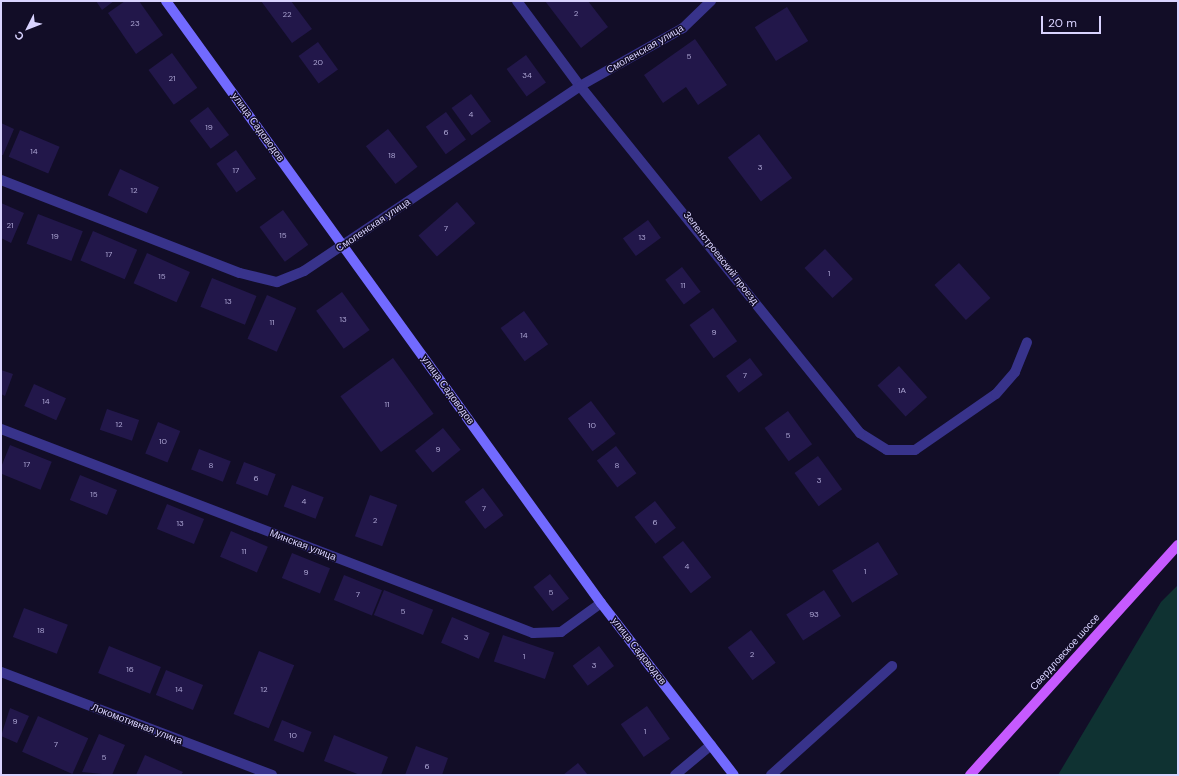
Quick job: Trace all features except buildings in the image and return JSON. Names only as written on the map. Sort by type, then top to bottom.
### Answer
[{"type":"main road","name":"улица Садоводов","points":[[166,1],[344,244],[601,603],[734,775]]},
{"type":"main road","name":"Свердловское шоссе","points":[[970,775],[1178,545]]},
{"type":"street","name":"Зеленстроевский проезд","points":[[517,1],[580,86],[860,433],[887,450],[915,450],[996,394],[1015,372],[1027,342]]},
{"type":"street","name":"Смоленская улица","points":[[1,180],[260,280],[277,282],[290,278],[344,244],[580,86],[683,28],[705,11],[712,1]]},
{"type":"street","name":"Минская улица","points":[[1,429],[533,633],[561,632],[601,603]]},
{"type":"street","points":[[771,775],[892,666]]},
{"type":"street","name":"Локомотивная улица","points":[[1,672],[272,775]]},
{"type":"street","points":[[676,775],[684,772],[711,744]]},
{"type":"green space","points":[[1178,585],[1178,775],[1058,775],[1161,602]]}]
